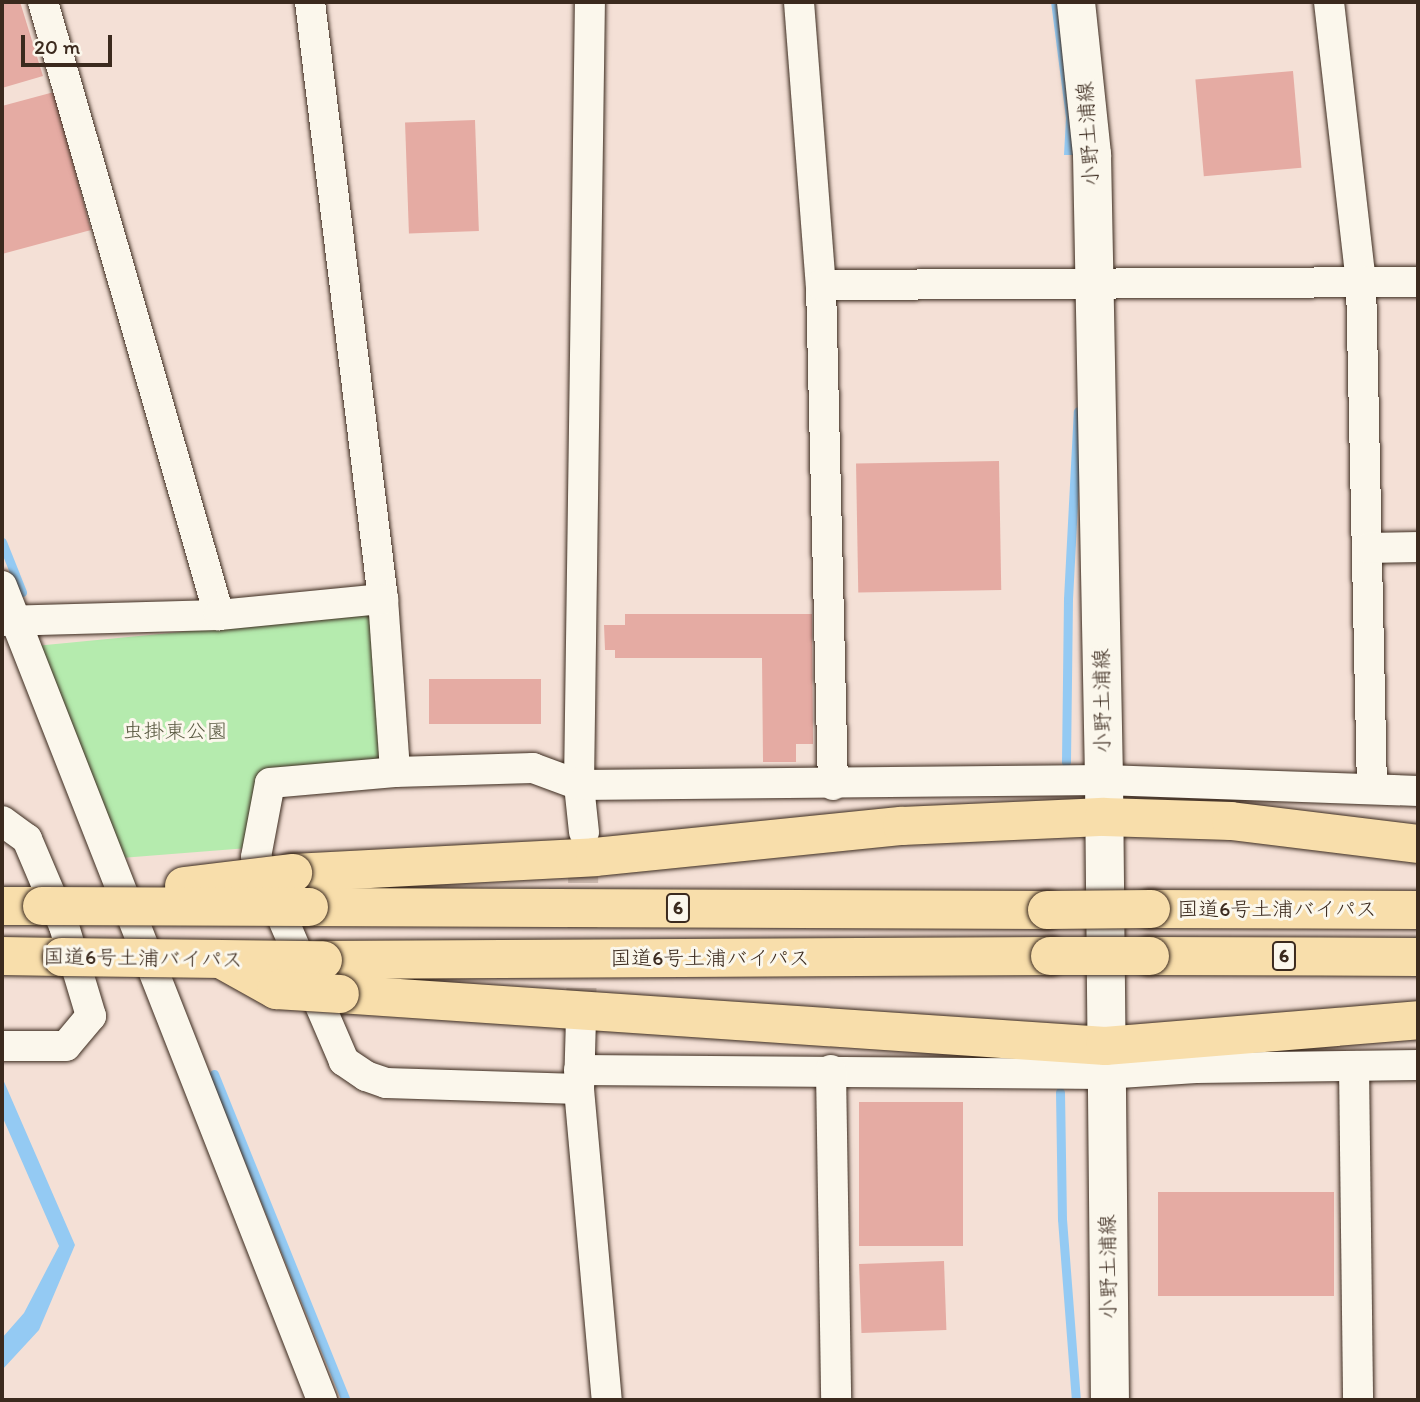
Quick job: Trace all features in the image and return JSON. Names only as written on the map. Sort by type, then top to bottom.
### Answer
[{"type":"highway","points":[[120,907],[158,889],[293,873],[595,857],[902,826],[1104,799],[1231,821],[1418,844]]},
{"type":"highway","name":"国道6号土浦バイパス","points":[[2,906],[1418,910]]},
{"type":"highway","name":"国道6号土浦バイパス","points":[[2,956],[323,960],[1418,957]]},
{"type":"highway","points":[[220,959],[276,990],[1105,1060],[1418,1020]]},
{"type":"main road","name":"小野土浦線","points":[[1076,2],[1092,154],[1104,799],[1110,1400]]},
{"type":"street","points":[[43,2],[219,615]]},
{"type":"street","points":[[310,2],[383,599],[395,772]]},
{"type":"street","points":[[584,832],[579,785],[590,2]]},
{"type":"street","points":[[799,2],[821,285],[833,785]]},
{"type":"street","points":[[1329,2],[1361,281],[1372,789]]},
{"type":"street","points":[[821,285],[1418,282]]},
{"type":"street","points":[[1368,548],[1418,547]]},
{"type":"street","points":[[2,586],[8,620],[322,1400]]},
{"type":"street","points":[[8,620],[219,615],[383,599]]},
{"type":"street","points":[[1418,791],[1372,789],[1104,799],[833,785],[579,785],[533,768],[395,772],[270,783],[256,857],[344,1061],[366,1076],[386,1083],[579,1079],[1105,1060],[1196,1068],[1418,1065]]},
{"type":"street","points":[[2,821],[27,839],[64,926],[91,1016],[66,1046],[2,1046]]},
{"type":"street","points":[[581,1018],[579,1079],[607,1400]]},
{"type":"street","points":[[1354,1066],[1358,1400]]},
{"type":"street","points":[[831,1070],[836,1400]]},
{"type":"green space","name":"虫掛東公園","points":[[376,605],[386,764],[264,771],[248,848],[121,858],[35,646],[201,630]]},
{"type":"water","points":[[1051,2],[1070,2],[1083,155],[1064,155],[1066,118]]},
{"type":"water","points":[[2,1077],[75,1245],[39,1330],[2,1370],[2,1338],[24,1313],[59,1246],[2,1116]]},
{"type":"building","points":[[2,2],[20,2],[43,76],[2,88]]},
{"type":"building","points":[[1293,71],[1301,168],[1204,176],[1195,80]]},
{"type":"building","points":[[54,92],[91,230],[2,254],[2,106]]},
{"type":"building","points":[[475,120],[479,231],[409,233],[405,122]]},
{"type":"building","points":[[999,461],[1001,590],[858,592],[856,463]]},
{"type":"building","points":[[625,614],[812,614],[813,744],[796,744],[796,762],[763,762],[762,658],[615,658],[615,650],[605,650],[604,625],[625,625]]},
{"type":"building","points":[[429,679],[541,679],[541,724],[429,724]]},
{"type":"building","points":[[859,1102],[963,1102],[963,1246],[859,1246]]},
{"type":"building","points":[[1158,1192],[1334,1192],[1334,1296],[1158,1296]]},
{"type":"building","points":[[944,1261],[946,1330],[861,1333],[859,1264]]},
{"type":"waterway","points":[[1066,762],[1068,599],[1078,411]]},
{"type":"waterway","points":[[2,542],[22,592]]},
{"type":"waterway","points":[[214,1074],[346,1400]]},
{"type":"waterway","points":[[1060,1092],[1062,1219],[1076,1400]]},
{"type":"tunnel","points":[[581,1018],[584,837]]}]
